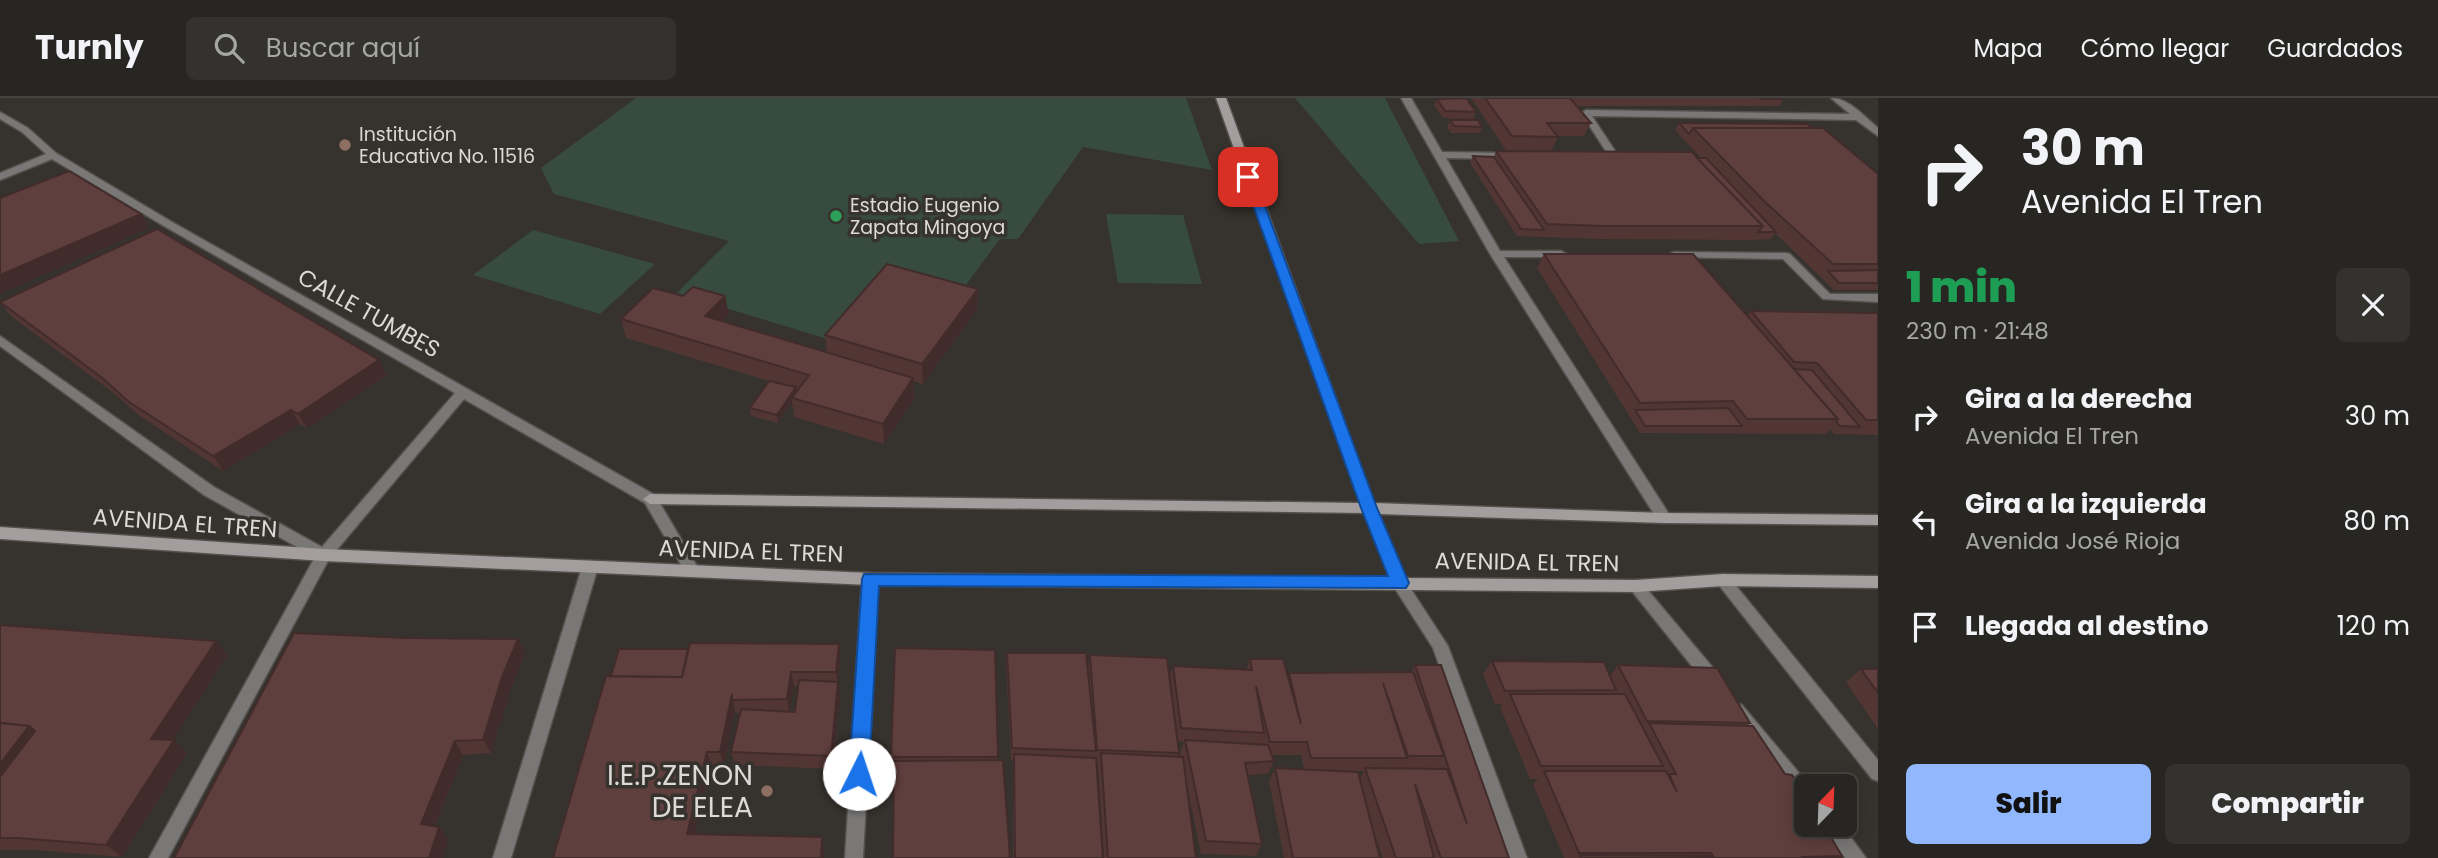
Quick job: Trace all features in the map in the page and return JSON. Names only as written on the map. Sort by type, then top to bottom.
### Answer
[{"type":"street","points":[[1221,98],[1369,508],[1400,583],[1440,646],[1518,858]]},
{"type":"street","points":[[1406,98],[1496,254],[1664,519]]},
{"type":"street","points":[[1836,98],[1878,132]]},
{"type":"street","points":[[1600,157],[1614,157],[1586,113],[1860,117]]},
{"type":"street","name":"CALLE TUMBES","points":[[0,115],[25,130],[52,155],[162,227],[464,391],[650,499],[692,571]]},
{"type":"street","points":[[0,177],[52,155]]},
{"type":"street","points":[[1438,155],[1519,156]]},
{"type":"street","points":[[1496,254],[1578,254]]},
{"type":"street","points":[[1661,255],[1786,256],[1827,297],[1878,298]]},
{"type":"street","points":[[0,340],[209,491],[324,555]]},
{"type":"street","points":[[158,858],[324,555],[464,391]]},
{"type":"street","name":"AVENIDA EL TREN","points":[[650,499],[1369,508],[1664,519],[1878,520]]},
{"type":"street","name":"AVENIDA EL TREN","points":[[0,533],[324,555],[870,579],[1636,586],[1723,580],[1878,582]]},
{"type":"street","points":[[502,858],[590,567]]},
{"type":"street","points":[[854,858],[870,579]]},
{"type":"street","points":[[1723,580],[1878,773]]},
{"type":"street","points":[[1636,586],[1794,780]]},
{"type":"street","points":[[1840,837],[1857,858]]},
{"type":"green space","name":"Estadio Eugenio Zapata Mingoya","points":[[636,98],[1186,98],[1212,170],[1083,147],[1018,239],[1000,239],[954,301],[837,342],[677,293],[729,241],[554,194],[541,168]]},
{"type":"green space","points":[[1295,98],[1385,98],[1459,241],[1419,244]]},
{"type":"green space","points":[[1106,214],[1183,215],[1202,284],[1118,283]]},
{"type":"green space","points":[[533,230],[655,264],[600,314],[473,275]]},
{"type":"building","points":[[1466,98],[1476,112],[1445,111],[1437,99]]},
{"type":"building","points":[[1485,98],[1570,98],[1591,123],[1547,123],[1558,137],[1512,136]]},
{"type":"building","points":[[1450,120],[1478,120],[1482,127],[1454,126]]},
{"type":"building","points":[[1679,123],[1807,124],[1812,128],[1693,128],[1689,134]]},
{"type":"building","points":[[1693,128],[1823,128],[1878,174],[1878,264],[1833,264],[1765,202]]},
{"type":"building","points":[[1496,151],[1692,152],[1763,226],[1547,224]]},
{"type":"building","points":[[1473,156],[1494,157],[1544,230],[1521,229]]},
{"type":"building","points":[[1697,158],[1706,158],[1776,232],[1758,232],[1763,226]]},
{"type":"building","points":[[69,171],[141,214],[0,275],[0,198]]},
{"type":"building","points":[[157,229],[379,360],[298,414],[291,410],[213,456],[129,402],[101,377],[0,302]]},
{"type":"building","points":[[1544,254],[1693,254],[1838,419],[1747,419],[1733,401],[1640,403]]},
{"type":"building","points":[[887,264],[978,289],[922,364],[825,335]]},
{"type":"building","points":[[1878,270],[1878,283],[1839,283],[1828,271]]},
{"type":"building","points":[[693,287],[725,296],[705,316],[913,378],[883,424],[792,398],[809,375],[621,319],[653,288],[683,296]]},
{"type":"building","points":[[1751,311],[1878,313],[1878,420],[1866,420],[1817,363],[1794,362]]},
{"type":"building","points":[[1794,369],[1812,370],[1860,427],[1840,426],[1836,422],[1838,419]]},
{"type":"building","points":[[769,381],[796,387],[777,415],[750,408]]},
{"type":"building","points":[[1728,408],[1742,426],[1645,426],[1635,410]]},
{"type":"building","points":[[0,625],[216,641],[151,739],[174,740],[106,845],[0,838],[0,777],[35,731],[29,726],[0,723]]},
{"type":"building","points":[[294,633],[518,639],[502,677],[483,740],[455,741],[421,824],[439,827],[429,858],[174,858]]},
{"type":"building","points":[[690,643],[839,644],[836,672],[791,672],[787,699],[732,700],[732,694],[720,752],[707,752],[687,834],[822,837],[821,858],[553,858],[606,676],[682,677]]},
{"type":"building","points":[[895,648],[995,650],[998,757],[891,757]]},
{"type":"building","points":[[619,649],[688,649],[682,677],[611,676]]},
{"type":"building","points":[[1007,653],[1086,653],[1096,751],[1012,748]]},
{"type":"building","points":[[1090,655],[1167,658],[1179,753],[1097,750]]},
{"type":"building","points":[[1250,659],[1283,659],[1301,724],[1289,673],[1413,672],[1444,756],[1408,756],[1383,683],[1407,758],[1311,758],[1307,742],[1270,742],[1256,686],[1264,733],[1181,728],[1173,666],[1252,670]]},
{"type":"building","points":[[1492,661],[1604,662],[1616,690],[1505,691]]},
{"type":"building","points":[[1415,665],[1441,665],[1509,858],[1441,858],[1415,784],[1434,858],[1396,858],[1365,768],[1447,769],[1467,824]]},
{"type":"building","points":[[1618,665],[1717,668],[1750,723],[1647,721]]},
{"type":"building","points":[[1861,669],[1878,669],[1878,693]]},
{"type":"building","points":[[799,680],[838,682],[831,756],[731,752],[741,709],[795,712]]},
{"type":"building","points":[[1510,694],[1625,694],[1663,766],[1541,766]]},
{"type":"building","points":[[0,723],[29,726],[0,764]]},
{"type":"building","points":[[1649,723],[1753,726],[1785,774],[1794,778],[1794,837],[1831,837],[1842,856],[1801,857],[1843,858],[1582,858],[1580,855],[1713,856],[1711,853],[1579,853],[1544,771],[1666,771],[1677,792],[1669,774],[1676,774]]},
{"type":"building","points":[[1185,740],[1268,745],[1274,761],[1245,763],[1262,844],[1206,841]]},
{"type":"building","points":[[1101,753],[1183,757],[1196,858],[1108,858]]},
{"type":"building","points":[[1014,754],[1096,758],[1103,858],[1015,858]]},
{"type":"building","points":[[1003,760],[1010,858],[893,858],[894,761]]},
{"type":"building","points":[[1275,768],[1358,772],[1380,858],[1293,858]]},
{"type":"place","name":"Institución Educativa No. 11516","points":[[345,145]]},
{"type":"place","name":"Estadio Eugenio Zapata Mingoya","points":[[836,216]]},
{"type":"place","name":"I.E.P.ZENON DE ELEA","points":[[767,791]]},
{"type":"route","points":[[859,774],[870,579],[1400,583],[1369,508],[1248,177]]}]
